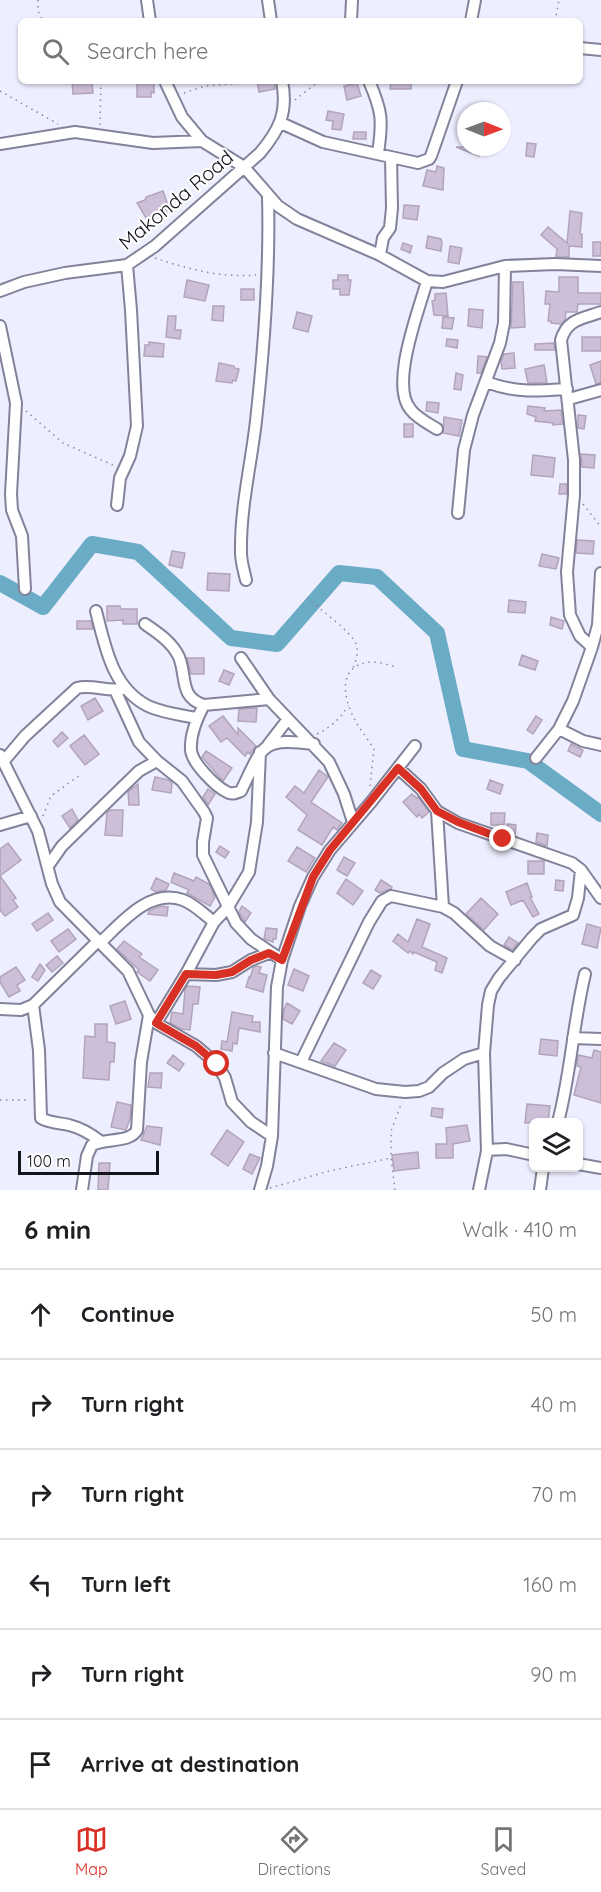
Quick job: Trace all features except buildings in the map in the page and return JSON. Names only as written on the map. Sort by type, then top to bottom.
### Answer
[{"type":"street","points":[[147,0],[150,18]]},
{"type":"street","points":[[268,0],[271,18]]},
{"type":"street","points":[[351,18],[352,0]]},
{"type":"street","points":[[472,18],[475,0]]},
{"type":"street","points":[[583,48],[601,51]]},
{"type":"street","points":[[166,84],[182,117],[202,141],[244,167],[278,206],[297,219],[381,255],[428,281],[443,282],[505,266],[555,264],[601,266]]},
{"type":"street","name":"Makonda Road","points":[[0,291],[24,282],[65,273],[127,265],[143,254],[266,146],[281,123],[284,107],[282,84]]},
{"type":"street","points":[[370,84],[380,107],[381,130],[378,153]]},
{"type":"street","points":[[281,123],[323,142],[418,163],[429,159],[456,84]]},
{"type":"street","points":[[0,144],[75,132],[153,143],[202,141]]},
{"type":"street","points":[[381,255],[383,238],[390,228],[392,208],[390,157]]},
{"type":"street","points":[[246,580],[241,555],[242,525],[256,419],[266,275],[268,197]]},
{"type":"street","points":[[117,505],[118,488],[135,443],[137,426],[132,310],[127,265]]},
{"type":"street","points":[[458,513],[464,450],[473,415],[500,343],[504,323],[505,266]]},
{"type":"street","points":[[428,281],[411,338],[404,370],[403,389],[404,399],[411,411],[437,429]]},
{"type":"street","points":[[592,647],[580,636],[570,615],[567,572],[574,495],[574,460],[561,340],[564,329],[570,323],[601,312]]},
{"type":"street","points":[[0,326],[16,403],[11,494],[12,510],[22,536],[25,589]]},
{"type":"street","points":[[486,382],[518,391],[568,394],[601,390]]},
{"type":"street","points":[[0,511],[12,510]]},
{"type":"street","points":[[536,758],[559,729],[573,701],[592,647],[597,625],[601,573]]},
{"type":"street","points":[[96,611],[119,689],[139,742],[182,781],[204,812],[207,818],[203,855],[236,923],[251,939],[282,960]]},
{"type":"street","points":[[145,624],[173,647],[179,658],[185,687],[189,696],[196,702],[204,705],[269,699]]},
{"type":"street","points":[[242,658],[269,699],[329,762],[344,794],[353,822]]},
{"type":"street","points":[[198,718],[169,713],[147,705],[119,689],[84,686],[77,688],[2,759],[38,831],[52,884],[60,902],[128,971],[153,1019],[196,1046],[217,1064],[225,1078],[232,1102],[250,1122],[272,1136]]},
{"type":"street","points":[[204,705],[192,741],[193,757],[202,771],[228,793],[235,794],[241,791],[264,749],[288,719]]},
{"type":"street","points":[[559,729],[583,741],[601,745]]},
{"type":"street","points":[[264,749],[279,742],[311,741]]},
{"type":"street","points":[[260,1190],[272,1136],[277,987],[282,960],[313,877],[353,822],[414,746]]},
{"type":"street","points":[[82,1190],[87,1156],[92,1145],[100,1141],[128,1139],[137,1130],[141,1062],[153,1019],[186,974],[214,922],[228,907],[249,872],[254,852],[264,749]]},
{"type":"street","points":[[48,866],[62,846],[139,771],[158,761]]},
{"type":"street","points":[[398,768],[421,789],[437,811],[458,822],[572,863],[581,870],[601,898]]},
{"type":"street","points":[[437,811],[442,907]]},
{"type":"street","points":[[0,825],[31,816]]},
{"type":"street","points":[[479,1190],[487,1150],[484,1053],[491,991],[499,978],[541,929],[573,915],[579,898],[581,870]]},
{"type":"street","points":[[301,1062],[369,922],[382,902],[391,896],[442,907],[454,913],[490,946],[515,960]]},
{"type":"street","points":[[0,1009],[21,1010],[33,1005],[99,942],[141,907],[164,897],[185,900],[214,922]]},
{"type":"street","points":[[186,974],[216,975],[232,972],[251,960],[269,953]]},
{"type":"street","points":[[559,1118],[567,1090],[576,1012],[585,974]]},
{"type":"street","points":[[33,1005],[39,1050],[41,1118],[90,1133],[100,1141]]},
{"type":"street","points":[[573,1038],[601,1039]]},
{"type":"street","points":[[274,1053],[376,1089],[405,1092],[419,1091],[429,1087],[443,1073],[464,1059],[484,1053]]},
{"type":"street","points":[[487,1150],[506,1149],[529,1154]]},
{"type":"street","points":[[583,1165],[601,1168]]},
{"type":"street","points":[[540,1190],[542,1172]]},
{"type":"path","points":[[38,0],[38,11],[42,18]]},
{"type":"path","points":[[556,18],[559,0]]},
{"type":"path","points":[[100,135],[101,84]]},
{"type":"path","points":[[171,97],[205,86],[231,84]]},
{"type":"path","points":[[284,107],[315,84]]},
{"type":"path","points":[[0,91],[75,132]]},
{"type":"path","points":[[143,254],[216,274],[266,275]]},
{"type":"path","points":[[16,403],[63,443],[124,470]]},
{"type":"path","points":[[574,495],[601,527]]},
{"type":"path","points":[[307,598],[350,635],[357,646],[356,662],[345,681],[345,691],[354,719],[374,749],[375,758],[370,780],[372,801]]},
{"type":"path","points":[[352,669],[373,662],[396,667]]},
{"type":"path","points":[[311,741],[340,718],[349,704]]},
{"type":"path","points":[[38,831],[51,795],[80,775]]},
{"type":"path","points":[[395,1190],[391,1158],[391,1131],[405,1092]]},
{"type":"path","points":[[0,1100],[41,1100]]},
{"type":"path","points":[[260,1190],[329,1171],[391,1158]]},
{"type":"waterway","points":[[0,583],[43,607],[92,544],[138,552],[231,638],[277,644],[339,573],[377,577],[437,633],[463,749],[528,761],[601,814]]},
{"type":"route","points":[[217,1064],[196,1046],[156,1023],[186,974],[216,975],[232,972],[251,960],[269,953],[282,960],[300,906],[313,877],[330,850],[398,768],[421,789],[437,811],[458,822],[503,839]]}]
